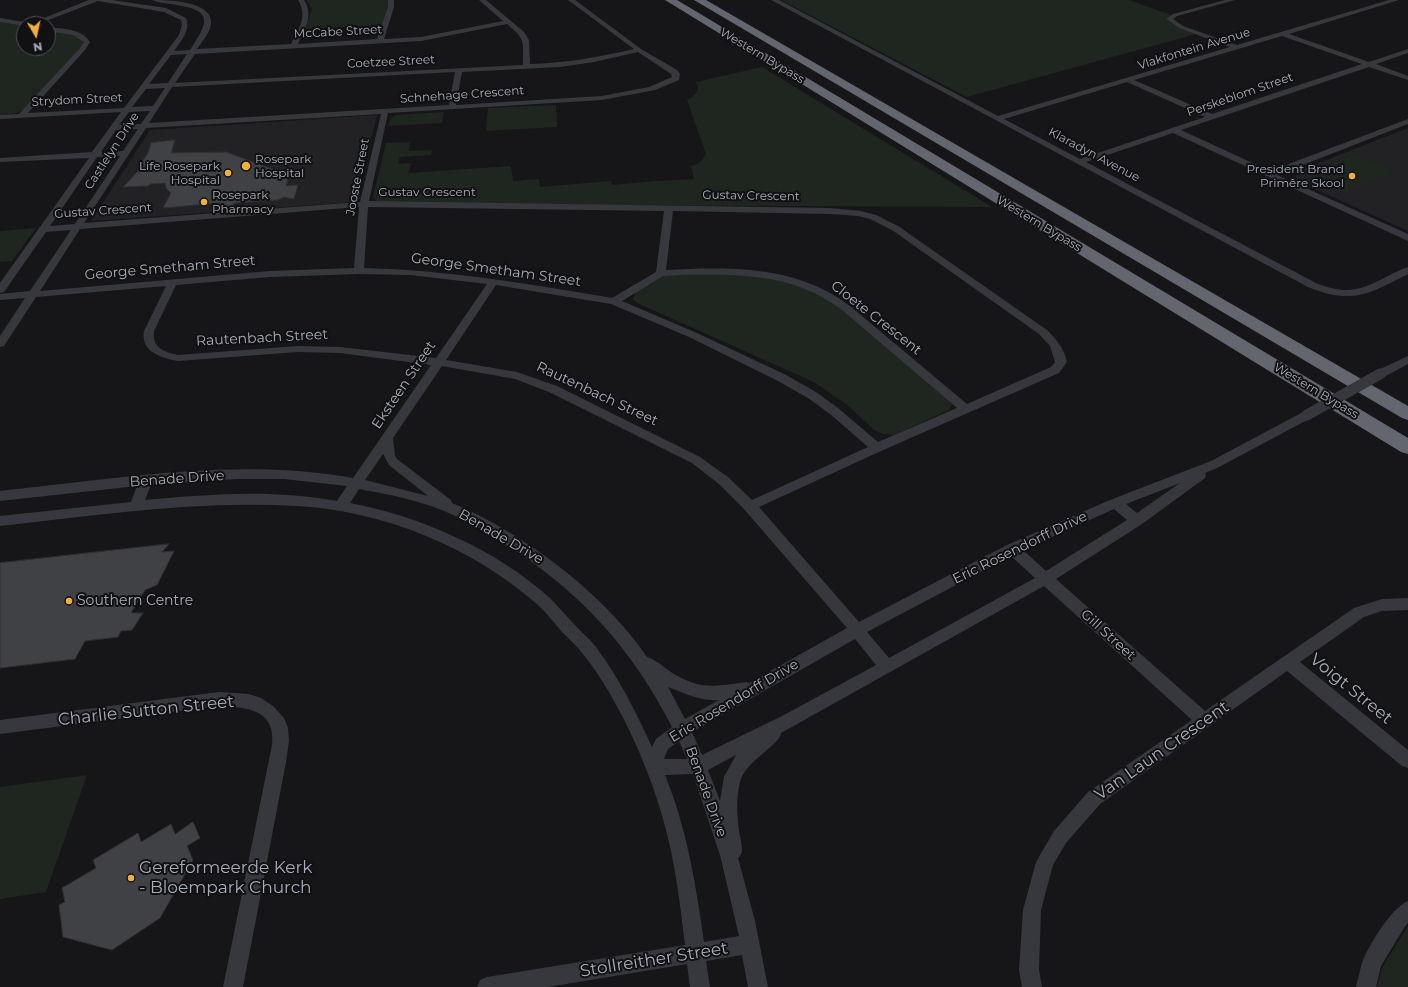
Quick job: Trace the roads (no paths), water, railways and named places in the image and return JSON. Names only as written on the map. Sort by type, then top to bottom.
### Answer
[{"type":"highway","name":"Western Bypass","points":[[670,0],[1408,447]]},
{"type":"highway","name":"Western Bypass","points":[[699,0],[1408,414]]},
{"type":"street","points":[[53,16],[95,0]]},
{"type":"street","name":"Castlelyn Drive","points":[[0,290],[127,109],[182,35],[185,24],[184,18],[166,10],[100,0]]},
{"type":"street","name":"Castlelyn Drive","points":[[0,344],[206,32],[209,21],[207,16],[196,8],[156,0]]},
{"type":"street","points":[[294,46],[308,16],[308,10],[302,0]]},
{"type":"street","points":[[380,41],[392,7],[391,0]]},
{"type":"street","points":[[482,0],[522,33],[526,40],[527,65]]},
{"type":"street","name":"Schnehage Crescent","points":[[114,128],[607,97],[666,83],[676,78],[676,74],[674,72],[639,50],[571,0]]},
{"type":"street","name":"Klaradyn Avenue","points":[[774,0],[1312,285],[1329,292],[1342,294],[1367,290],[1408,270]]},
{"type":"street","points":[[1232,0],[1175,15],[1169,19],[1181,27],[1236,48]]},
{"type":"street","points":[[1364,0],[1379,5]]},
{"type":"street","name":"Vlakfontein Avenue","points":[[998,118],[1396,0]]},
{"type":"street","points":[[0,20],[16,23]]},
{"type":"street","name":"McCabe Street","points":[[169,53],[436,37],[507,22]]},
{"type":"street","points":[[22,116],[83,49],[86,42],[84,37],[79,34],[56,30]]},
{"type":"street","points":[[1283,34],[1408,78]]},
{"type":"street","name":"Coetzee Street","points":[[143,87],[580,62],[639,50]]},
{"type":"street","name":"Perskeblom Street","points":[[1080,161],[1408,51]]},
{"type":"street","points":[[452,107],[459,69]]},
{"type":"street","points":[[1128,80],[1212,117]]},
{"type":"street","name":"Strydom Street","points":[[0,117],[156,108]]},
{"type":"street","name":"Jooste Street","points":[[358,272],[364,204],[385,112]]},
{"type":"street","points":[[1271,174],[1408,121]]},
{"type":"street","points":[[1174,130],[1408,238]]},
{"type":"street","points":[[0,160],[126,153]]},
{"type":"street","name":"Gustav Crescent","points":[[43,229],[364,204],[669,208],[830,211],[858,213],[873,217],[895,228],[1043,332],[1055,343],[1060,353],[1061,362],[1055,370],[877,448],[750,506]]},
{"type":"street","points":[[614,301],[661,273],[669,208]]},
{"type":"street","name":"George Smetham Street","points":[[0,297],[270,274],[358,272],[431,274],[494,281],[614,301],[693,335],[782,378],[812,395],[834,411],[877,448]]},
{"type":"street","name":"Cloete Crescent","points":[[661,273],[732,273],[764,275],[816,289],[843,307],[966,409]]},
{"type":"street","name":"Eksteen Street","points":[[340,507],[494,281]]},
{"type":"street","name":"Rautenbach Street","points":[[172,283],[149,331],[148,338],[154,350],[164,356],[191,358],[298,350],[324,350],[439,362],[517,376],[553,389],[696,460],[715,472],[750,506],[887,667]]},
{"type":"street","name":"Eric Rosendorff Drive","points":[[1215,464],[1137,520],[1045,579],[788,721],[698,766],[673,768],[653,766],[662,744],[682,729],[857,630],[1012,549],[1115,502],[1215,464],[1408,359]]},
{"type":"street","points":[[387,438],[389,456],[393,462],[453,509]]},
{"type":"street","name":"Benade Drive","points":[[0,496],[146,480],[204,476],[263,474],[301,476],[355,483],[398,492],[453,509],[522,547],[548,564],[590,600],[616,626],[639,657],[668,703],[682,729],[698,766],[736,879],[758,987]]},
{"type":"street","points":[[136,507],[146,480]]},
{"type":"street","name":"Benade Drive","points":[[0,521],[190,502],[265,499],[302,501],[340,507],[380,516],[437,535],[478,555],[503,571],[542,600],[592,653],[626,707],[653,766],[675,828],[689,904],[700,987]]},
{"type":"street","points":[[1115,502],[1137,520]]},
{"type":"street","name":"Gill Street","points":[[1012,549],[1204,721]]},
{"type":"street","name":"Van Laun Crescent","points":[[1032,987],[1029,970],[1032,910],[1045,862],[1060,837],[1094,798],[1359,612],[1382,605],[1408,604]]},
{"type":"street","points":[[639,657],[670,680],[683,687],[711,694],[754,688]]},
{"type":"street","name":"Voigt Street","points":[[1288,662],[1408,760]]},
{"type":"street","name":"Charlie Sutton Street","points":[[0,727],[219,699],[248,701],[260,704],[268,710],[280,727],[281,739],[278,762],[234,987]]},
{"type":"street","points":[[736,879],[729,812],[731,784],[736,768],[745,758],[788,721]]},
{"type":"street","points":[[1366,987],[1372,964],[1397,921],[1408,910]]},
{"type":"street","name":"Stollreither Street","points":[[487,987],[750,944]]},
{"type":"place","name":"Rosepark Hospital","points":[[246,166]]},
{"type":"place","name":"Life Rosepark Hospital","points":[[228,173]]},
{"type":"place","name":"President Brand Primêre Skool","points":[[1352,176]]},
{"type":"place","name":"Rosepark Pharmacy","points":[[204,202]]},
{"type":"place","name":"Southern Centre","points":[[69,601]]},
{"type":"place","name":"Gereformeerde Kerk - Bloempark Church","points":[[131,878]]}]
